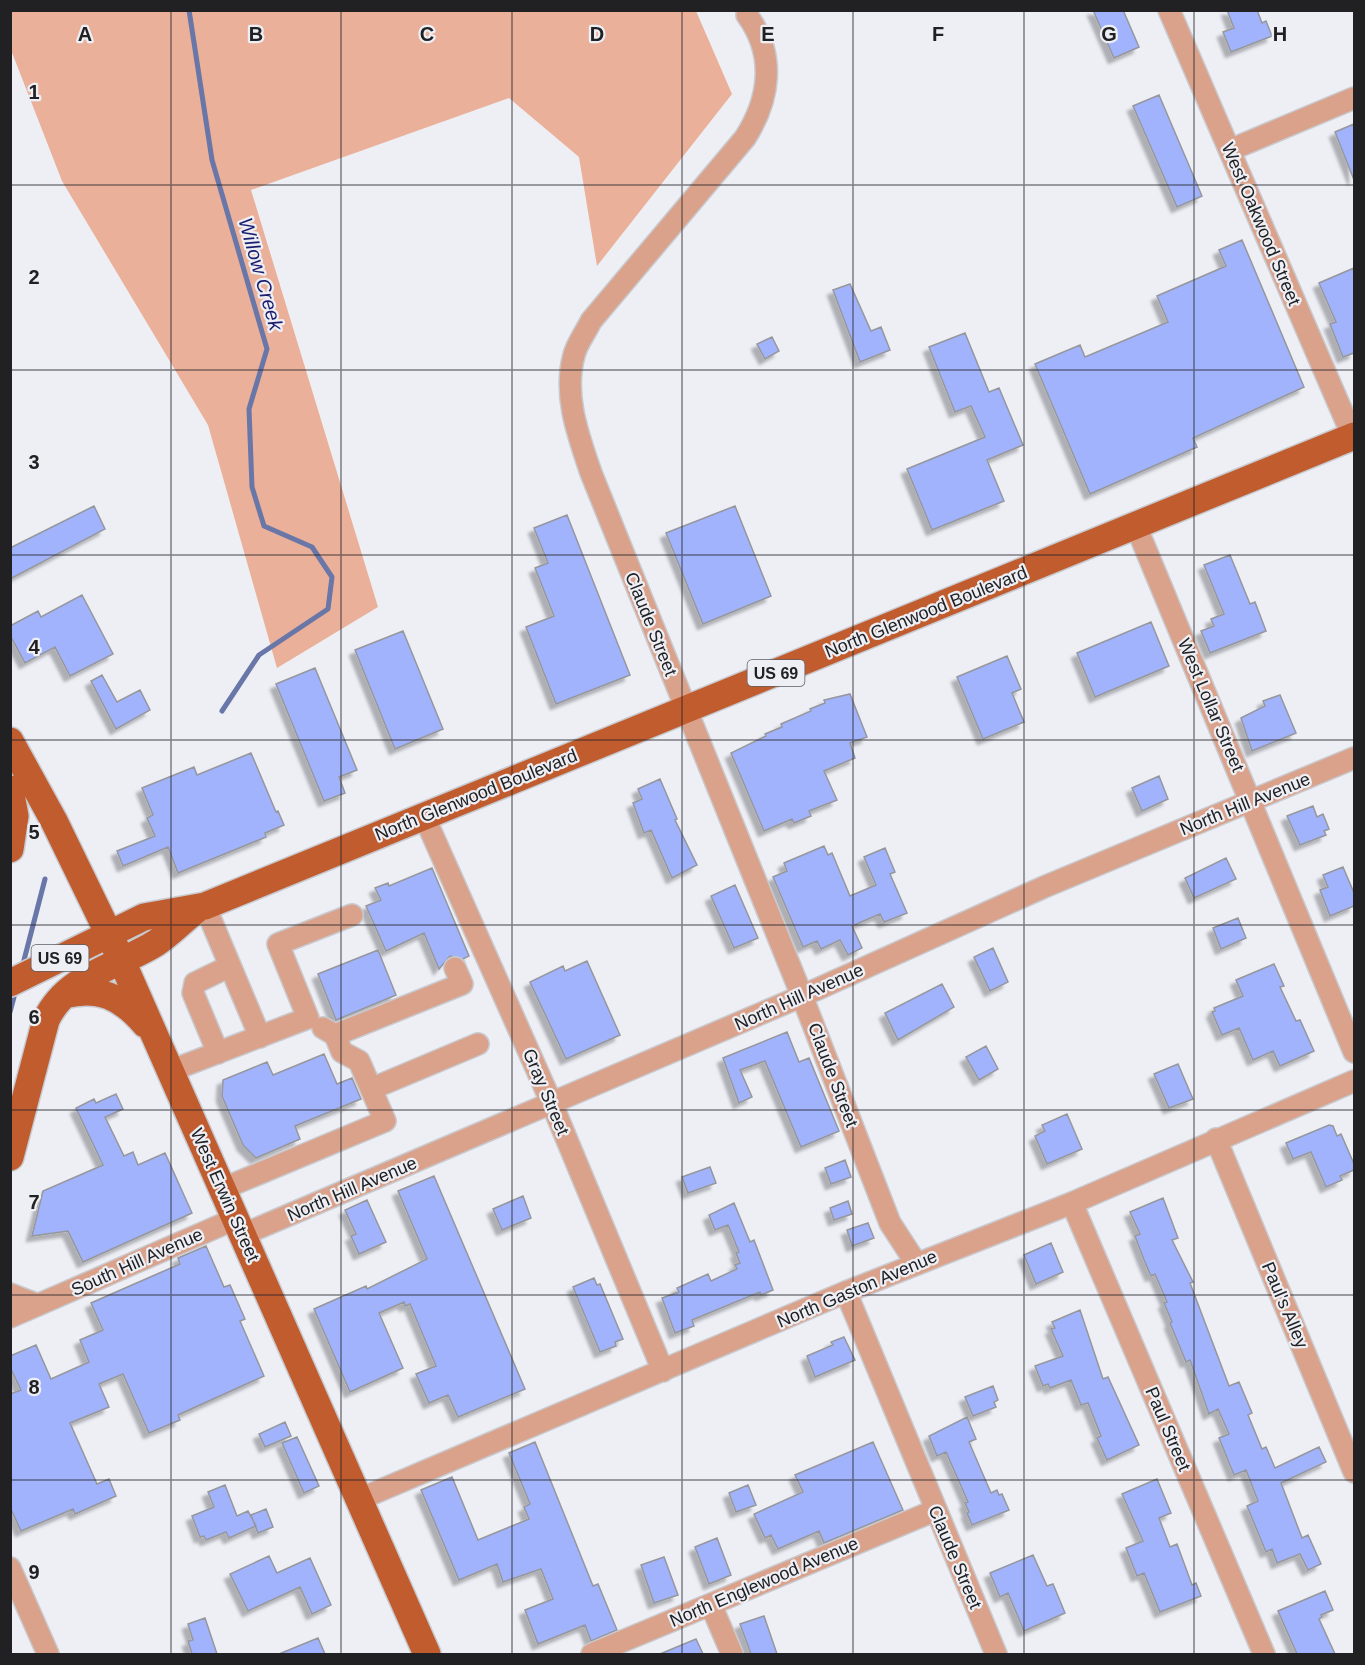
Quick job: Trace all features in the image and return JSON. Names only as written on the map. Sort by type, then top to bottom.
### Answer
[{"type":"main road","name":"North Glenwood Boulevard","points":[[116,947],[144,917],[201,907],[1354,436]]},
{"type":"main road","name":"West Erwin Street","points":[[10,741],[116,947],[427,1654]]},
{"type":"main road","points":[[10,789],[15,816],[10,849]]},
{"type":"main road","name":"US 69","points":[[10,983],[116,947]]},
{"type":"main road","name":"US 69","points":[[10,1157],[46,1020],[63,995],[91,975],[116,947]]},
{"type":"main road","points":[[63,995],[88,990],[111,995],[132,1009],[155,1036]]},
{"type":"street","name":"West Oakwood Street","points":[[1169,10],[1354,436]]},
{"type":"street","name":"Claude Street","points":[[747,15],[763,44],[768,69],[766,94],[758,117],[745,138],[591,321],[574,354],[571,382],[572,411],[591,473],[802,996],[890,1223],[916,1263]]},
{"type":"street","points":[[1230,150],[1354,98]]},
{"type":"street","name":"West Lollar Street","points":[[1136,526],[1354,1052]]},
{"type":"street","name":"North Hill Avenue","points":[[239,1227],[552,1104],[802,996],[1044,887],[1354,758]]},
{"type":"street","name":"Gray Street","points":[[424,816],[552,1104],[663,1371]]},
{"type":"street","points":[[201,907],[230,966],[260,1037]]},
{"type":"street","points":[[222,1189],[385,1121],[359,1061],[342,1052],[335,1035],[308,1018],[278,944],[352,915]]},
{"type":"street","points":[[218,1053],[193,993],[195,983],[230,966]]},
{"type":"street","points":[[335,1035],[462,984],[455,968]]},
{"type":"street","points":[[170,1071],[308,1018]]},
{"type":"street","points":[[371,1089],[478,1044]]},
{"type":"street","name":"North Gaston Avenue","points":[[360,1499],[846,1292],[1072,1203],[1354,1081]]},
{"type":"street","name":"Paul's Alley","points":[[1216,1139],[1354,1472]]},
{"type":"street","name":"Paul Street","points":[[1072,1203],[1263,1654]]},
{"type":"street","name":"South Hill Avenue","points":[[10,1317],[239,1227]]},
{"type":"street","name":"Claude Street","points":[[846,1292],[996,1654]]},
{"type":"street","points":[[10,1294],[39,1305]]},
{"type":"street","name":"North Englewood Avenue","points":[[592,1654],[936,1510]]},
{"type":"street","points":[[10,1568],[48,1654]]},
{"type":"street","points":[[711,1605],[732,1654]]},
{"type":"shaded area","points":[[11,10],[696,11],[732,94],[597,266],[579,157],[509,98],[251,190],[378,607],[277,668],[208,425],[62,181],[11,50]]},
{"type":"building","points":[[1093,10],[1123,10],[1139,47],[1114,58]]},
{"type":"building","points":[[1227,10],[1257,10],[1262,23],[1266,21],[1272,36],[1231,52],[1223,32],[1234,28]]},
{"type":"building","points":[[1159,95],[1202,196],[1177,207],[1133,106]]},
{"type":"building","points":[[1354,124],[1354,180],[1335,132]]},
{"type":"building","points":[[1242,240],[1304,387],[1193,438],[1197,447],[1090,494],[1035,364],[1080,345],[1085,357],[1168,322],[1157,296],[1226,266],[1219,250]]},
{"type":"building","points":[[1354,268],[1354,353],[1343,357],[1330,324],[1336,322],[1319,283]]},
{"type":"building","points":[[850,284],[871,331],[881,327],[890,350],[860,362],[833,290]]},
{"type":"building","points":[[965,333],[989,392],[999,388],[1023,445],[987,460],[1004,501],[932,530],[907,469],[985,437],[971,406],[955,412],[929,347]]},
{"type":"building","points":[[772,337],[779,351],[765,359],[757,344]]},
{"type":"building","points":[[94,506],[105,529],[10,579],[10,548]]},
{"type":"building","points":[[735,506],[771,596],[703,624],[666,533]]},
{"type":"building","points":[[567,515],[630,675],[556,704],[526,627],[554,616],[535,568],[548,563],[534,528]]},
{"type":"building","points":[[1230,555],[1250,604],[1255,602],[1266,631],[1210,653],[1201,631],[1214,626],[1211,619],[1224,614],[1204,565]]},
{"type":"building","points":[[82,595],[113,654],[70,676],[55,647],[25,663],[10,635],[10,626],[38,611],[41,617]]},
{"type":"building","points":[[1151,622],[1169,666],[1095,697],[1077,653]]},
{"type":"building","points":[[403,631],[443,729],[395,749],[355,650]]},
{"type":"building","points":[[1007,656],[1021,689],[1012,693],[1024,722],[983,739],[957,677]]},
{"type":"building","points":[[315,668],[357,770],[339,777],[345,793],[324,801],[276,684]]},
{"type":"building","points":[[102,675],[117,702],[140,690],[150,710],[116,729],[91,681]]},
{"type":"building","points":[[850,694],[867,737],[850,743],[855,758],[824,771],[837,800],[809,811],[811,816],[794,823],[792,819],[764,831],[731,753],[782,727],[781,724],[811,711],[810,709],[825,703],[824,700]]},
{"type":"building","points":[[1280,695],[1296,733],[1252,751],[1241,718],[1265,706],[1263,701]]},
{"type":"building","points":[[251,753],[276,812],[278,811],[284,825],[265,833],[266,837],[178,873],[168,847],[123,866],[117,851],[155,836],[147,818],[153,815],[142,788],[194,767],[197,775]]},
{"type":"building","points":[[1159,776],[1168,799],[1142,811],[1132,788]]},
{"type":"building","points":[[660,779],[677,819],[675,820],[697,865],[672,878],[651,830],[644,833],[633,803],[642,799],[638,789]]},
{"type":"building","points":[[1313,806],[1317,817],[1323,814],[1329,829],[1324,831],[1326,835],[1300,845],[1287,816]]},
{"type":"building","points":[[824,846],[828,855],[832,853],[850,896],[876,885],[864,857],[885,848],[895,872],[890,874],[907,913],[884,922],[880,914],[852,926],[862,948],[848,955],[840,940],[821,949],[817,941],[803,947],[773,877],[787,871],[784,863]]},
{"type":"building","points":[[1226,858],[1236,879],[1194,898],[1185,878]]},
{"type":"building","points":[[1343,867],[1354,893],[1354,906],[1330,916],[1320,890],[1328,887],[1323,875]]},
{"type":"building","points":[[432,868],[469,956],[463,959],[450,956],[439,969],[424,933],[386,951],[366,906],[381,900],[375,888],[388,883],[389,886]]},
{"type":"building","points":[[735,885],[758,938],[734,948],[711,896]]},
{"type":"building","points":[[1238,918],[1246,938],[1221,949],[1213,928]]},
{"type":"building","points":[[993,948],[1008,982],[990,991],[974,957]]},
{"type":"building","points":[[378,950],[396,995],[336,1020],[318,974]]},
{"type":"building","points":[[587,961],[620,1035],[566,1059],[530,982],[563,966],[565,971]]},
{"type":"building","points":[[1274,964],[1284,986],[1280,987],[1296,1021],[1300,1020],[1314,1051],[1280,1066],[1273,1051],[1253,1060],[1239,1028],[1222,1035],[1212,1012],[1215,1011],[1214,1008],[1243,996],[1236,980]]},
{"type":"building","points":[[942,984],[954,1007],[898,1040],[885,1013]]},
{"type":"building","points":[[787,1032],[799,1062],[809,1058],[839,1131],[801,1147],[765,1061],[740,1070],[752,1097],[739,1103],[723,1058]]},
{"type":"building","points":[[986,1046],[998,1069],[979,1080],[966,1057]]},
{"type":"building","points":[[324,1054],[337,1084],[352,1078],[361,1099],[295,1126],[300,1139],[256,1158],[243,1145],[222,1096],[223,1080],[267,1062],[273,1075]]},
{"type":"building","points":[[1178,1064],[1193,1099],[1169,1108],[1154,1074]]},
{"type":"building","points":[[116,1094],[123,1109],[105,1117],[124,1156],[133,1152],[138,1165],[165,1153],[192,1213],[83,1262],[68,1231],[32,1236],[43,1191],[103,1165],[76,1108],[94,1099],[96,1103]]},
{"type":"building","points":[[1067,1114],[1082,1149],[1047,1164],[1035,1136],[1045,1131],[1042,1125]]},
{"type":"building","points":[[1329,1125],[1333,1126],[1337,1136],[1341,1134],[1354,1164],[1354,1170],[1340,1176],[1342,1180],[1326,1187],[1311,1152],[1293,1159],[1286,1143]]},
{"type":"building","points":[[845,1160],[851,1177],[831,1184],[825,1168]]},
{"type":"building","points":[[710,1167],[716,1183],[688,1193],[682,1177]]},
{"type":"building","points":[[434,1176],[525,1389],[458,1417],[448,1395],[429,1403],[416,1374],[436,1366],[410,1304],[405,1306],[404,1302],[379,1313],[403,1368],[350,1392],[314,1309],[366,1286],[367,1289],[427,1259],[398,1191]]},
{"type":"building","points":[[523,1196],[531,1218],[502,1230],[493,1209]]},
{"type":"building","points":[[1163,1198],[1178,1238],[1172,1240],[1193,1282],[1190,1283],[1229,1386],[1239,1382],[1252,1413],[1248,1415],[1262,1449],[1266,1447],[1275,1468],[1319,1447],[1326,1462],[1281,1483],[1302,1538],[1308,1535],[1321,1564],[1308,1570],[1300,1554],[1277,1563],[1272,1549],[1266,1552],[1247,1506],[1258,1501],[1246,1470],[1234,1475],[1219,1438],[1229,1434],[1218,1409],[1209,1414],[1190,1360],[1186,1362],[1170,1323],[1172,1322],[1164,1303],[1167,1302],[1155,1274],[1151,1276],[1144,1260],[1135,1236],[1140,1234],[1130,1212]]},
{"type":"building","points":[[367,1200],[386,1242],[359,1254],[351,1236],[356,1234],[345,1210]]},
{"type":"building","points":[[848,1201],[852,1214],[834,1220],[830,1208]]},
{"type":"building","points":[[734,1203],[750,1242],[754,1240],[773,1290],[761,1295],[760,1292],[692,1320],[694,1326],[675,1333],[662,1298],[679,1292],[677,1288],[708,1274],[711,1281],[737,1269],[735,1265],[740,1263],[736,1253],[739,1252],[728,1225],[715,1230],[709,1215]]},
{"type":"building","points":[[868,1223],[874,1238],[852,1246],[847,1230]]},
{"type":"building","points":[[1051,1243],[1063,1272],[1036,1284],[1024,1255]]},
{"type":"building","points":[[206,1246],[224,1287],[230,1285],[245,1319],[240,1321],[264,1376],[178,1415],[180,1420],[149,1433],[123,1374],[99,1384],[109,1407],[70,1423],[97,1484],[109,1479],[116,1496],[75,1514],[73,1509],[21,1531],[10,1507],[10,1394],[21,1390],[10,1367],[10,1356],[36,1345],[51,1379],[89,1362],[80,1340],[103,1330],[91,1303],[180,1264],[178,1258]]},
{"type":"building","points":[[594,1278],[597,1285],[600,1284],[623,1339],[615,1342],[616,1346],[600,1352],[573,1287]]},
{"type":"building","points":[[1080,1310],[1103,1379],[1108,1377],[1139,1445],[1107,1460],[1097,1438],[1101,1436],[1088,1403],[1081,1405],[1071,1380],[1050,1388],[1048,1384],[1043,1386],[1035,1366],[1063,1356],[1051,1329],[1055,1328],[1052,1322]]},
{"type":"building","points":[[844,1337],[855,1360],[815,1377],[807,1356],[833,1345],[831,1342]]},
{"type":"building","points":[[993,1386],[998,1400],[994,1402],[996,1407],[973,1416],[965,1397]]},
{"type":"building","points":[[967,1417],[976,1439],[969,1442],[991,1493],[997,1490],[999,1495],[1002,1494],[1009,1510],[972,1525],[965,1503],[968,1502],[946,1452],[937,1456],[929,1436]]},
{"type":"building","points":[[285,1422],[291,1436],[265,1447],[259,1434]]},
{"type":"building","points":[[297,1437],[319,1486],[304,1493],[282,1443]]},
{"type":"building","points":[[535,1442],[593,1586],[598,1584],[617,1630],[591,1641],[585,1625],[538,1644],[525,1610],[553,1599],[541,1569],[503,1582],[497,1564],[459,1580],[421,1490],[452,1477],[478,1540],[529,1519],[524,1507],[530,1504],[509,1453]]},
{"type":"building","points":[[873,1442],[903,1510],[824,1543],[819,1531],[778,1549],[771,1535],[765,1538],[754,1514],[803,1492],[795,1475]]},
{"type":"building","points":[[1157,1479],[1171,1513],[1159,1518],[1170,1547],[1177,1544],[1192,1585],[1196,1583],[1201,1596],[1160,1612],[1144,1573],[1137,1576],[1126,1548],[1143,1541],[1122,1494]]},
{"type":"building","points":[[225,1485],[237,1516],[248,1511],[256,1526],[229,1538],[226,1532],[206,1540],[204,1536],[200,1537],[192,1516],[214,1507],[208,1492]]},
{"type":"building","points":[[748,1485],[756,1505],[736,1512],[729,1493]]},
{"type":"building","points":[[266,1509],[273,1527],[258,1533],[251,1515]]},
{"type":"building","points":[[717,1538],[731,1575],[709,1584],[695,1547]]},
{"type":"building","points":[[1033,1555],[1047,1586],[1053,1584],[1065,1613],[1024,1631],[1008,1593],[1000,1597],[990,1573]]},
{"type":"building","points":[[269,1556],[277,1573],[310,1558],[331,1605],[312,1614],[300,1587],[248,1611],[230,1574]]},
{"type":"building","points":[[664,1557],[678,1595],[654,1603],[641,1565]]},
{"type":"building","points":[[1325,1591],[1333,1610],[1321,1615],[1319,1619],[1335,1654],[1297,1654],[1278,1611]]},
{"type":"building","points":[[764,1616],[777,1654],[751,1654],[740,1624]]},
{"type":"building","points":[[205,1618],[217,1654],[192,1654],[188,1641],[193,1640],[188,1624]]},
{"type":"building","points":[[318,1638],[325,1654],[279,1654]]},
{"type":"building","points":[[696,1639],[703,1654],[660,1654]]},
{"type":"waterway","name":"Willow Creek","points":[[189,10],[212,160],[267,349],[249,409],[252,487],[264,526],[312,547],[332,577],[328,609],[259,655],[222,711]]},
{"type":"waterway","name":"Willow Creek","points":[[23,964],[45,879]]},
{"type":"waterway","name":"Willow Creek","points":[[10,1012],[14,997]]}]
